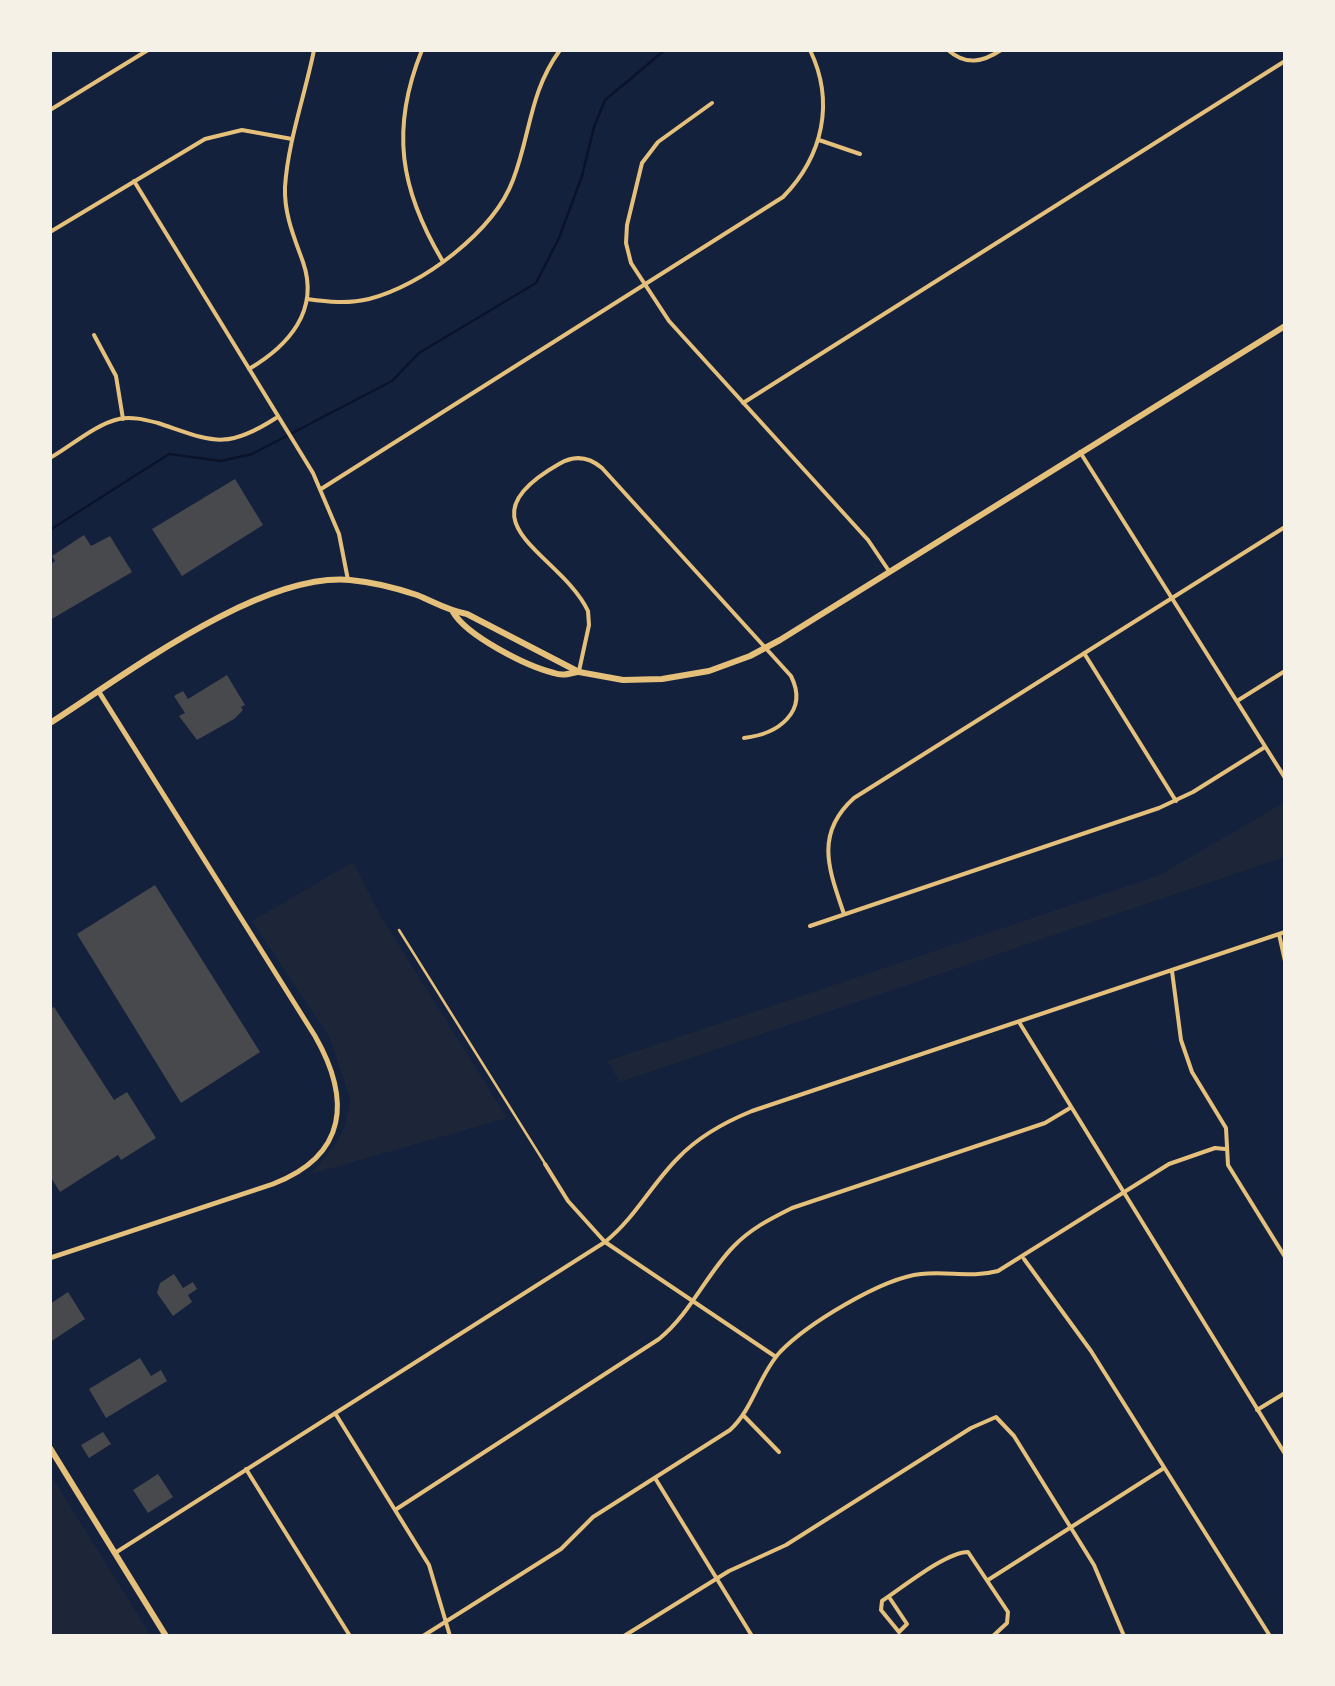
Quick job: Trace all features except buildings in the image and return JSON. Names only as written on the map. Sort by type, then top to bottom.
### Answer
[{"type":"main road","points":[[50,723],[246,603],[297,586],[348,580],[409,593],[467,614],[578,672],[623,680],[675,678],[726,666],[767,648],[1285,326]]},
{"type":"main road","points":[[453,612],[460,624],[536,666],[558,675],[578,672]]},
{"type":"main road","points":[[50,1448],[166,1636]]},
{"type":"street","points":[[50,110],[148,50]]},
{"type":"street","points":[[249,369],[285,344],[300,321],[307,299],[306,273],[286,204],[287,170],[314,50]]},
{"type":"street","points":[[422,50],[406,102],[403,152],[416,211],[442,260]]},
{"type":"street","points":[[307,299],[353,302],[380,296],[475,237],[506,196],[531,105],[560,50]]},
{"type":"street","points":[[321,490],[782,196],[802,174],[819,140],[823,98],[810,50]]},
{"type":"street","points":[[948,50],[961,59],[976,61],[1001,50]]},
{"type":"street","points":[[743,403],[1285,62]]},
{"type":"street","points":[[712,103],[658,142],[638,174],[626,243],[631,263],[668,322],[868,540],[890,571]]},
{"type":"street","points":[[50,232],[218,134],[254,130],[294,140]]},
{"type":"street","points":[[819,140],[860,154]]},
{"type":"street","points":[[134,181],[321,490],[339,534],[348,580]]},
{"type":"street","points":[[94,335],[116,376],[123,418]]},
{"type":"street","points":[[50,458],[123,418],[228,442],[277,418]]},
{"type":"street","points":[[1080,452],[1285,778]]},
{"type":"street","points":[[578,672],[589,625],[588,611],[520,532],[514,510],[519,494],[528,484],[562,462],[583,458],[602,468],[795,682],[796,704],[790,717],[775,730],[744,738]]},
{"type":"street","points":[[844,914],[828,856],[831,830],[844,806],[1285,527]]},
{"type":"street","points":[[1084,653],[1176,801]]},
{"type":"street","points":[[1237,700],[1285,671]]},
{"type":"street","points":[[50,1258],[299,1172],[324,1147],[335,1124],[338,1103],[334,1070],[316,1036],[99,692]]},
{"type":"street","points":[[810,926],[1176,801],[1266,747]]},
{"type":"street","points":[[115,1553],[605,1242],[630,1220],[680,1155],[724,1124],[752,1111],[1282,933],[1285,961]]},
{"type":"street","points":[[1172,971],[1186,1057],[1226,1128],[1228,1165],[1285,1257]]},
{"type":"street","points":[[1019,1022],[1285,1454]]},
{"type":"street","points":[[395,1510],[659,1339],[731,1248],[767,1220],[792,1208],[1046,1124],[1070,1108]]},
{"type":"street","points":[[423,1636],[561,1549],[593,1517],[730,1430],[743,1416],[776,1357],[798,1336],[884,1284],[923,1274],[989,1273],[1023,1258],[1178,1160],[1215,1148],[1225,1149]]},
{"type":"street","points":[[545,1164],[568,1202],[605,1242],[776,1357]]},
{"type":"street","points":[[1023,1258],[1092,1351],[1270,1636]]},
{"type":"street","points":[[1258,1410],[1285,1392]]},
{"type":"street","points":[[335,1413],[429,1565],[450,1636]]},
{"type":"street","points":[[743,1416],[779,1452]]},
{"type":"street","points":[[624,1636],[717,1578],[786,1545],[970,1428],[996,1417],[1014,1436],[1094,1564],[1124,1636]]},
{"type":"street","points":[[988,1580],[1164,1468]]},
{"type":"street","points":[[246,1469],[350,1636]]},
{"type":"street","points":[[655,1478],[752,1636]]},
{"type":"street","points":[[889,1596],[907,1624],[899,1632],[881,1610],[882,1601],[889,1596],[964,1551],[972,1555],[1009,1618],[993,1636]]},
{"type":"lane","points":[[399,930],[545,1164]]},
{"type":"shaded area","points":[[1285,802],[1285,857],[620,1082],[607,1061],[1158,876]]},
{"type":"shaded area","points":[[353,862],[380,915],[507,1118],[311,1174],[336,1144],[351,1101],[330,1038],[252,921]]},
{"type":"shaded area","points":[[50,1474],[151,1636],[50,1636]]},
{"type":"waterway","points":[[50,530],[169,454],[221,461],[252,454],[392,381],[419,353],[536,283],[559,238],[605,100],[665,50]]}]
